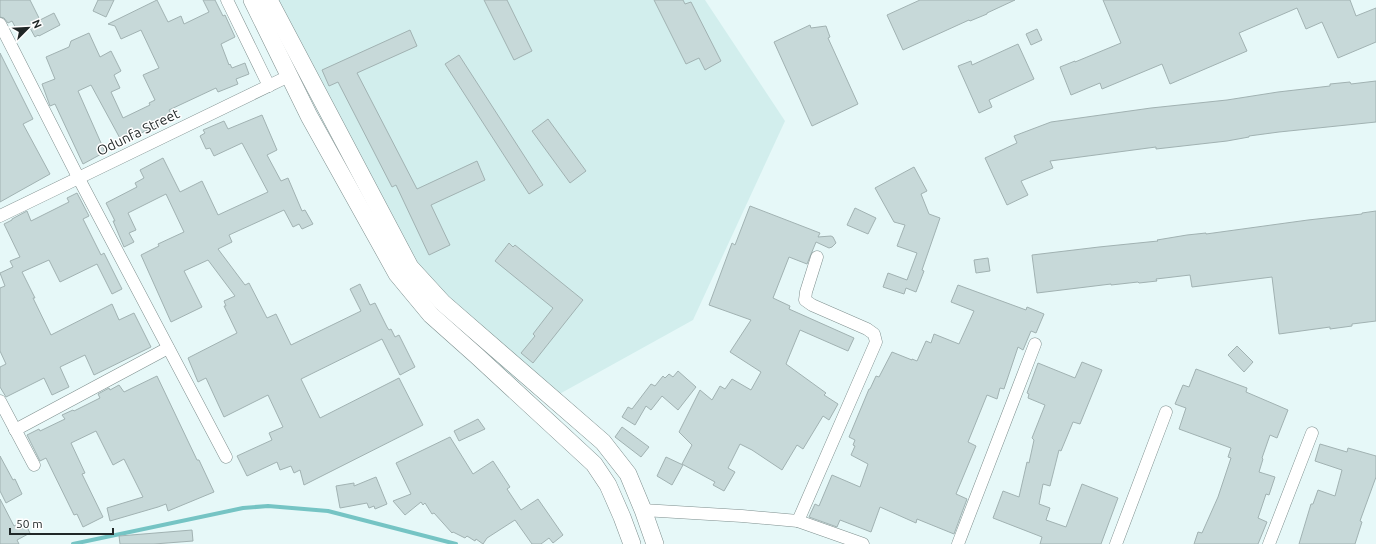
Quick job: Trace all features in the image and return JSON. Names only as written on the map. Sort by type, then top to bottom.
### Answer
[{"type":"main road","points":[[252,0],[310,116],[397,274],[430,315],[477,356],[594,464],[608,485],[632,544]]},
{"type":"main road","points":[[269,0],[410,266],[443,304],[603,442],[628,474],[655,544]]},
{"type":"street","points":[[227,0],[269,86]]},
{"type":"street","points":[[0,24],[78,178],[226,457]]},
{"type":"street","name":"Odunfa Street","points":[[0,216],[289,76]]},
{"type":"street","points":[[798,521],[876,342],[874,334],[867,328],[812,305],[806,300],[806,292],[817,257]]},
{"type":"street","points":[[958,544],[1035,344]]},
{"type":"street","points":[[15,430],[168,348]]},
{"type":"street","points":[[0,401],[34,465]]},
{"type":"street","points":[[1116,544],[1166,412]]},
{"type":"street","points":[[1269,544],[1312,433]]},
{"type":"street","points":[[643,510],[798,521],[863,544]]},
{"type":"shaded area","points":[[263,0],[705,0],[785,121],[693,320],[545,402],[438,316],[397,256],[321,118]]},
{"type":"building","points":[[0,0],[30,0],[40,20],[54,13],[60,25],[35,37],[30,28],[19,34],[12,21],[8,23],[4,18],[0,17]]},
{"type":"building","points":[[98,0],[114,0],[106,17],[93,11]]},
{"type":"building","points":[[157,0],[168,22],[181,16],[184,24],[209,12],[203,0],[215,0],[223,16],[225,15],[235,37],[221,44],[229,65],[230,64],[232,68],[245,63],[249,74],[236,79],[238,84],[218,92],[216,88],[169,110],[173,118],[122,142],[91,85],[78,91],[105,152],[83,164],[55,104],[50,106],[42,84],[55,79],[46,57],[69,47],[71,41],[89,33],[100,57],[111,51],[121,71],[114,75],[120,88],[111,92],[123,118],[150,105],[149,103],[155,100],[143,75],[159,68],[141,30],[121,39],[115,26],[108,24]]},
{"type":"building","points":[[484,0],[507,0],[532,51],[514,60]]},
{"type":"building","points":[[654,0],[683,0],[685,4],[691,2],[721,61],[705,70],[699,58],[686,64]]},
{"type":"building","points":[[920,0],[1015,0],[987,14],[970,21],[969,20],[903,50],[887,15]]},
{"type":"building","points":[[1103,0],[1350,0],[1356,16],[1376,8],[1376,42],[1338,58],[1322,22],[1306,29],[1297,8],[1239,33],[1247,51],[1170,84],[1162,64],[1102,89],[1100,83],[1071,95],[1060,67],[1121,43]]},
{"type":"building","points":[[810,25],[811,28],[826,26],[830,37],[828,38],[858,104],[812,126],[774,42]]},
{"type":"building","points":[[1037,29],[1042,40],[1031,45],[1026,34]]},
{"type":"building","points":[[410,30],[417,46],[357,73],[417,189],[477,161],[485,180],[431,205],[450,245],[429,255],[396,185],[392,187],[338,82],[329,86],[322,70]]},
{"type":"building","points":[[1018,44],[1034,79],[989,100],[992,107],[979,113],[958,66],[971,61],[972,65]]},
{"type":"building","points":[[0,53],[33,119],[23,124],[50,174],[0,202]]},
{"type":"building","points":[[459,55],[543,185],[529,194],[445,64]]},
{"type":"building","points":[[1376,81],[1376,122],[1279,132],[1227,141],[1156,149],[1156,147],[1050,161],[1053,168],[1021,181],[1028,195],[1007,205],[985,158],[1017,143],[1014,136],[1051,122],[1330,86],[1330,84],[1350,82],[1351,84]]},
{"type":"building","points":[[262,115],[277,150],[267,155],[281,181],[288,178],[302,211],[305,210],[313,224],[302,229],[299,224],[293,227],[284,210],[229,235],[232,242],[218,249],[245,285],[249,283],[267,318],[276,314],[291,345],[361,311],[350,289],[360,284],[370,305],[375,303],[389,330],[391,329],[395,337],[399,335],[415,367],[400,375],[382,339],[301,379],[320,418],[399,378],[423,425],[304,485],[300,470],[294,473],[291,466],[280,470],[277,462],[247,476],[237,456],[272,440],[269,433],[283,427],[268,395],[224,417],[206,378],[198,382],[188,358],[237,333],[224,306],[226,306],[224,301],[235,296],[208,260],[184,271],[202,307],[171,322],[141,255],[159,246],[158,244],[184,232],[166,194],[128,213],[136,230],[129,233],[134,242],[124,247],[113,221],[115,221],[106,203],[137,187],[135,183],[144,178],[140,170],[163,158],[180,192],[202,181],[218,215],[268,192],[242,143],[214,156],[210,148],[206,149],[200,136],[205,133],[203,130],[224,121],[228,129]]},
{"type":"building","points":[[548,119],[586,171],[570,183],[532,131]]},
{"type":"building","points":[[914,167],[927,191],[921,194],[929,214],[940,218],[916,292],[906,288],[904,294],[883,287],[888,273],[907,280],[917,253],[897,246],[905,225],[894,222],[875,188]]},
{"type":"building","points":[[77,193],[89,216],[83,219],[101,255],[104,253],[122,289],[112,294],[97,264],[60,282],[49,260],[22,272],[35,298],[33,298],[51,335],[112,304],[119,320],[134,313],[151,347],[94,375],[85,355],[60,367],[69,387],[52,395],[44,378],[6,397],[0,387],[0,367],[6,364],[0,351],[0,288],[5,286],[0,273],[13,267],[10,261],[20,257],[4,224],[27,211],[31,221],[69,202],[67,198]]},
{"type":"building","points":[[750,206],[820,233],[818,237],[833,237],[836,243],[829,248],[816,242],[807,264],[789,257],[773,298],[790,306],[789,309],[854,338],[848,351],[800,330],[786,364],[826,393],[824,395],[838,404],[829,420],[823,416],[803,449],[797,445],[782,470],[752,450],[740,444],[728,468],[735,472],[724,491],[713,485],[715,482],[682,464],[692,445],[679,432],[700,390],[712,400],[720,386],[725,389],[732,379],[751,390],[761,372],[730,352],[751,320],[709,305],[732,243],[735,245]]},
{"type":"building","points":[[855,208],[876,218],[868,234],[847,225]]},
{"type":"building","points":[[1376,211],[1376,321],[1330,329],[1330,327],[1279,334],[1272,277],[1192,287],[1190,275],[1156,279],[1157,281],[1111,284],[1037,293],[1032,255],[1158,241],[1157,240],[1187,235],[1206,234]]},
{"type":"building","points":[[509,243],[513,247],[515,245],[583,300],[533,363],[521,353],[535,336],[533,334],[553,308],[495,261]]},
{"type":"building","points":[[988,258],[990,271],[976,273],[974,260]]},
{"type":"building","points":[[958,285],[1026,310],[1027,307],[1044,314],[1036,333],[1031,331],[1023,350],[1018,347],[1004,389],[1000,388],[997,399],[987,395],[968,442],[976,446],[956,494],[967,499],[954,534],[917,519],[916,523],[880,507],[871,532],[840,520],[837,527],[809,517],[815,504],[819,506],[832,475],[860,487],[868,464],[851,455],[855,446],[853,445],[855,440],[849,437],[869,389],[876,376],[879,377],[892,352],[917,361],[926,341],[931,343],[934,334],[959,344],[974,311],[951,302]]},
{"type":"building","points":[[1237,346],[1253,362],[1244,372],[1228,355]]},
{"type":"building","points":[[1082,362],[1102,370],[1080,424],[1073,422],[1061,451],[1059,450],[1050,486],[1043,484],[1039,504],[1050,508],[1046,520],[1066,527],[1082,484],[1118,498],[1101,544],[1040,544],[1042,537],[993,518],[1003,491],[1019,497],[1027,462],[1029,463],[1034,440],[1032,438],[1045,405],[1028,398],[1029,394],[1027,393],[1038,363],[1075,378]]},
{"type":"building","points":[[1196,369],[1247,388],[1246,392],[1288,410],[1277,438],[1270,435],[1262,458],[1259,472],[1275,477],[1269,495],[1266,494],[1258,518],[1267,522],[1258,544],[1194,544],[1198,532],[1202,533],[1218,497],[1231,458],[1228,457],[1231,448],[1179,429],[1186,408],[1175,404],[1183,385],[1189,387]]},
{"type":"building","points":[[678,371],[696,387],[678,410],[662,396],[651,410],[646,406],[635,425],[622,417],[628,407],[632,409],[651,384],[655,386],[663,376],[665,378],[669,374],[673,377]]},
{"type":"building","points":[[157,376],[214,492],[168,511],[166,504],[110,521],[107,508],[143,497],[124,459],[113,465],[96,431],[71,443],[85,473],[82,474],[103,517],[83,527],[77,514],[74,515],[46,458],[40,461],[27,435],[39,429],[40,431],[65,419],[62,415],[73,410],[74,411],[100,398],[98,394],[109,388],[110,390],[119,385],[124,392]]},
{"type":"building","points":[[478,419],[485,429],[459,441],[454,431]]},
{"type":"building","points":[[622,427],[649,447],[641,457],[615,437]]},
{"type":"building","points":[[450,437],[473,474],[493,461],[510,487],[507,489],[521,510],[538,499],[563,535],[553,543],[549,538],[541,544],[532,544],[515,520],[487,538],[483,544],[476,539],[475,541],[467,536],[465,538],[453,532],[452,533],[434,513],[432,514],[425,503],[423,505],[421,502],[405,515],[393,501],[411,494],[396,463]]},
{"type":"building","points":[[1320,444],[1347,452],[1348,448],[1376,456],[1376,477],[1360,521],[1362,522],[1355,544],[1299,544],[1311,504],[1313,504],[1318,490],[1335,496],[1342,470],[1315,461]]},
{"type":"building","points":[[0,456],[13,480],[15,479],[22,494],[6,503],[0,491]]},
{"type":"building","points":[[666,457],[683,465],[672,485],[657,476]]},
{"type":"building","points":[[376,477],[387,504],[375,509],[374,506],[369,508],[367,503],[340,508],[336,486],[354,483],[354,486]]},
{"type":"building","points":[[0,499],[14,526],[24,521],[30,533],[17,540],[19,544],[0,544]]},
{"type":"building","points":[[192,530],[193,541],[154,544],[120,544],[119,536]]},
{"type":"waterway","points":[[73,544],[243,508],[268,506],[328,511],[456,544]]}]
